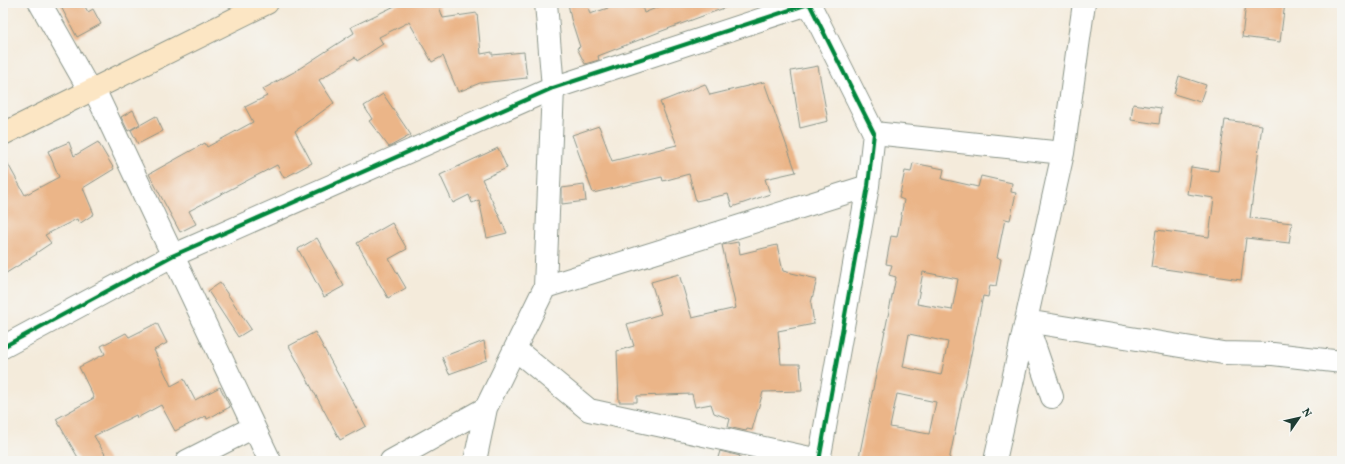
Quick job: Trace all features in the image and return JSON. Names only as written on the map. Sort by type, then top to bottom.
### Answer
[{"type":"street","points":[[40,3],[92,90],[172,256],[252,428],[270,461]]},
{"type":"street","points":[[3,134],[267,3]]},
{"type":"street","points":[[475,461],[486,408],[545,287],[553,88],[546,3]]},
{"type":"street","points":[[3,347],[172,256],[553,88],[810,3],[874,133],[868,186],[819,461],[589,410],[514,349]]},
{"type":"street","points":[[995,461],[1063,153],[1084,3]]},
{"type":"street","points":[[874,133],[1063,153]]},
{"type":"street","points":[[545,287],[868,186]]},
{"type":"street","points":[[1052,397],[1026,321],[1223,353],[1273,354],[1342,362]]},
{"type":"street","points":[[391,461],[486,408]]},
{"type":"street","points":[[187,461],[252,428]]},
{"type":"building","points":[[59,3],[83,3],[88,12],[93,9],[101,24],[77,37]]},
{"type":"building","points":[[401,3],[438,3],[443,18],[477,13],[481,54],[492,52],[492,55],[524,52],[527,78],[480,83],[458,92],[443,56],[432,62],[409,22],[379,37],[383,44],[357,61],[355,57],[319,80],[334,103],[295,131],[312,163],[284,178],[277,165],[252,178],[189,211],[196,224],[180,232],[149,174],[205,143],[207,147],[253,122],[245,107],[267,96],[263,89],[294,72],[354,33],[351,27]]},
{"type":"building","points":[[568,3],[587,3],[590,14],[623,3],[641,3],[644,13],[668,3],[735,4],[598,56],[599,60],[585,64],[577,48],[580,47],[571,19]]},
{"type":"building","points":[[1246,3],[1285,3],[1280,42],[1242,37]]},
{"type":"building","points":[[818,66],[828,121],[800,128],[791,71]]},
{"type":"building","points":[[1179,76],[1206,85],[1200,102],[1174,94]]},
{"type":"building","points":[[764,82],[796,172],[765,179],[770,194],[732,207],[728,194],[696,201],[689,174],[663,181],[662,177],[593,193],[572,135],[599,126],[612,161],[677,145],[660,102],[705,84],[710,95]]},
{"type":"building","points":[[383,94],[411,135],[389,147],[369,121],[372,119],[364,106]]},
{"type":"building","points":[[1133,104],[1161,108],[1159,124],[1131,120]]},
{"type":"building","points":[[133,110],[140,124],[128,131],[121,117]]},
{"type":"building","points":[[156,116],[163,131],[138,144],[131,130]]},
{"type":"building","points":[[1225,120],[1262,125],[1250,218],[1292,223],[1289,243],[1246,238],[1241,280],[1151,267],[1156,230],[1209,237],[1214,198],[1187,194],[1191,167],[1218,171]]},
{"type":"building","points":[[69,142],[74,156],[98,142],[114,169],[83,188],[94,214],[79,224],[77,219],[45,235],[51,243],[36,253],[37,254],[3,275],[3,155],[25,195],[59,177],[48,151]]},
{"type":"building","points":[[498,148],[507,168],[482,179],[507,233],[487,238],[479,200],[472,203],[469,195],[453,203],[440,175]]},
{"type":"building","points":[[913,163],[944,169],[942,179],[978,187],[981,176],[1012,183],[1011,192],[1016,193],[1010,220],[1005,219],[997,258],[1001,259],[996,286],[990,285],[988,297],[983,296],[949,461],[877,461],[859,457],[896,277],[889,275],[892,265],[886,264],[891,236],[897,237],[904,200],[899,198],[905,171],[911,172]],"holes":[[[923,272],[958,279],[952,310],[917,304]],[[909,334],[948,342],[941,375],[903,367]],[[897,394],[936,402],[929,434],[890,427]]]},
{"type":"building","points":[[584,185],[586,201],[562,204],[562,188]]},
{"type":"building","points":[[392,223],[407,249],[389,259],[406,288],[388,298],[357,243]]},
{"type":"building","points":[[317,238],[344,286],[324,297],[298,249]]},
{"type":"building","points":[[738,242],[740,254],[777,245],[783,271],[817,279],[811,303],[814,324],[778,331],[781,364],[800,364],[802,391],[763,392],[752,430],[747,429],[746,431],[728,427],[730,419],[714,413],[711,404],[695,407],[692,394],[637,396],[637,402],[619,402],[617,351],[634,346],[627,324],[661,314],[651,282],[679,274],[692,318],[736,308],[722,245]]},
{"type":"building","points":[[220,283],[251,329],[238,337],[208,291]]},
{"type":"building","points":[[157,323],[167,343],[154,350],[171,386],[184,379],[195,400],[220,387],[230,407],[207,419],[206,416],[175,431],[161,405],[137,418],[136,415],[94,436],[109,461],[80,461],[56,419],[94,398],[79,367],[105,354],[101,346],[126,333],[129,337]]},
{"type":"building","points":[[315,332],[366,426],[340,440],[289,346]]},
{"type":"building","points":[[484,341],[487,360],[449,374],[442,357]]},
{"type":"building","points":[[720,451],[740,456],[738,461],[717,461]]},
{"type":"cycle path","points":[[809,3],[874,133],[868,186],[819,461]]},
{"type":"cycle path","points":[[3,347],[172,256],[553,88],[811,3]]}]
